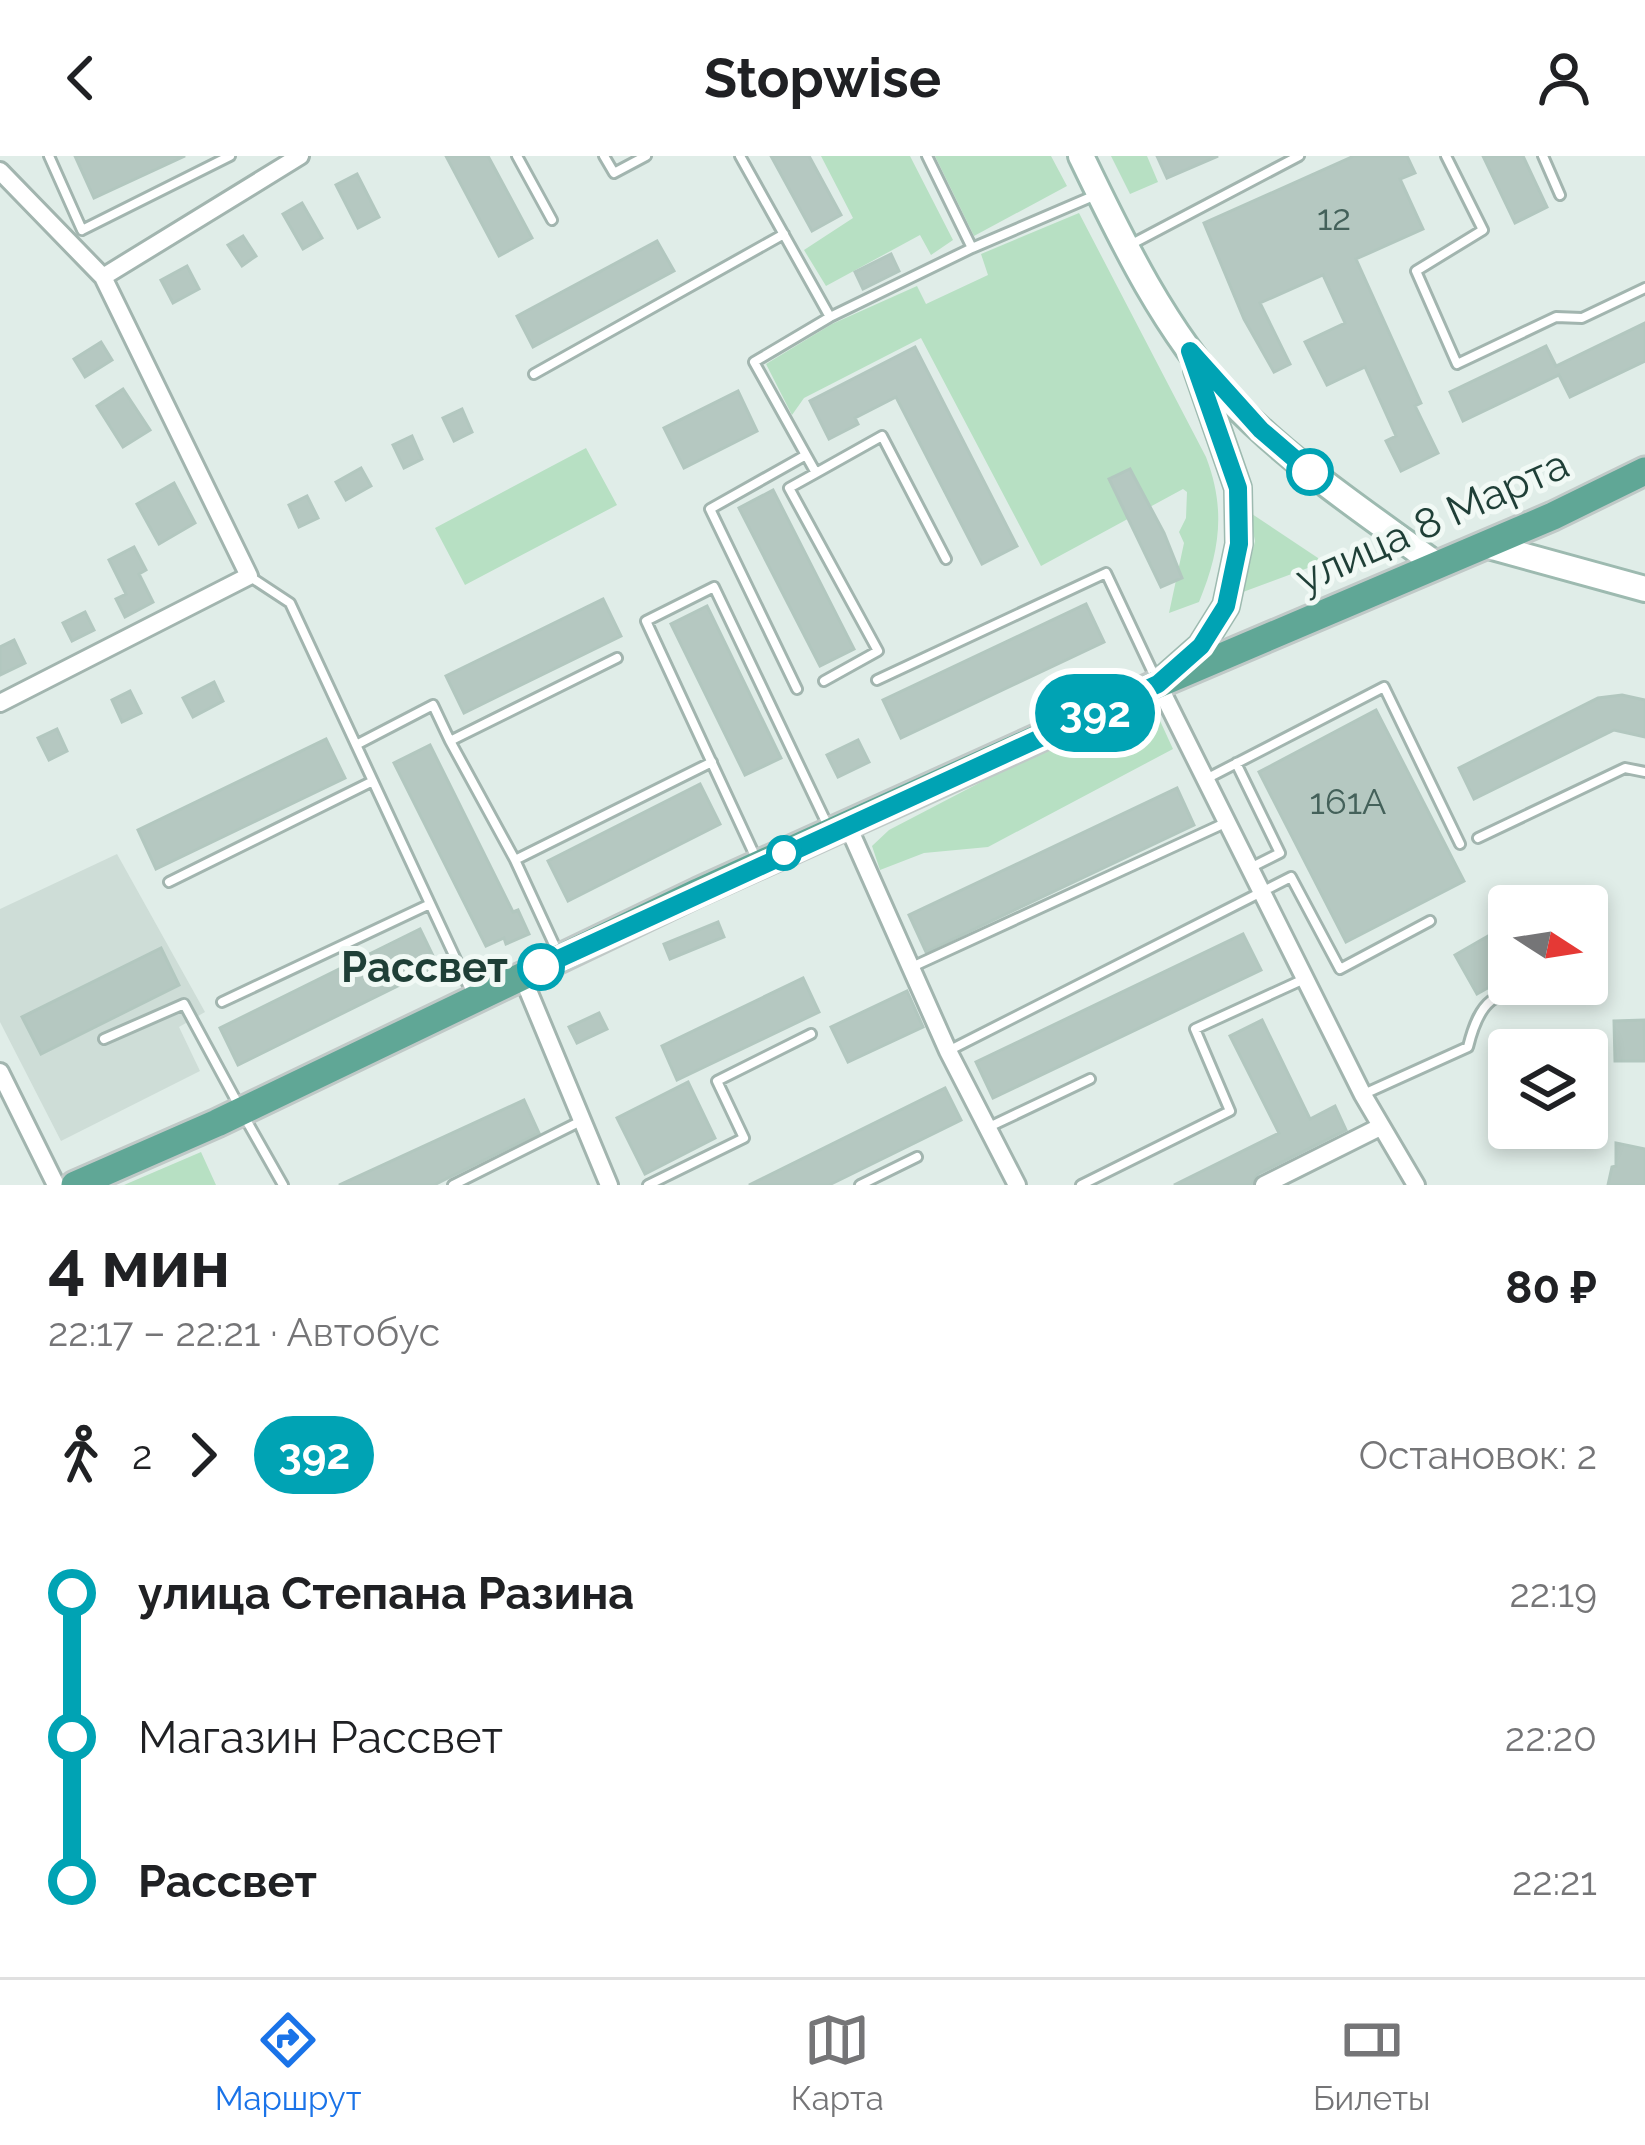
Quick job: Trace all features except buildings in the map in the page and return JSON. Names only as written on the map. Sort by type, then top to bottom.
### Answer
[{"type":"main road","points":[[1081,156],[1127,247],[1190,351],[1261,430],[1437,565]]},
{"type":"main road","points":[[1158,684],[1201,646],[1226,606],[1239,544],[1238,488],[1190,351]]},
{"type":"main road","name":"улица 8 Марта","points":[[75,1185],[241,1112],[474,997],[839,828],[1645,471]]},
{"type":"main road","points":[[1485,545],[1645,589]]},
{"type":"street","points":[[103,278],[300,156]]},
{"type":"street","points":[[0,171],[103,278],[249,576],[0,703]]},
{"type":"street","points":[[1158,684],[1363,1095],[1416,1185]]},
{"type":"street","points":[[839,828],[912,967],[948,1051],[1016,1185]]},
{"type":"street","points":[[522,976],[609,1185]]},
{"type":"street","points":[[0,1073],[56,1185]]},
{"type":"street","points":[[1264,1185],[1380,1127]]},
{"type":"lane","points":[[49,156],[82,230],[230,156]]},
{"type":"lane","points":[[517,156],[552,220]]},
{"type":"lane","points":[[604,156],[614,173],[646,156]]},
{"type":"lane","points":[[740,156],[830,317]]},
{"type":"lane","points":[[927,156],[972,248]]},
{"type":"lane","points":[[1127,247],[1299,156]]},
{"type":"lane","points":[[1446,156],[1483,230],[1416,271],[1456,364],[1556,317],[1582,318],[1645,288]]},
{"type":"lane","points":[[1543,156],[1560,195]]},
{"type":"lane","points":[[816,473],[754,362],[830,317],[1099,193]]},
{"type":"lane","points":[[534,374],[784,234]]},
{"type":"lane","points":[[824,681],[878,652],[789,488],[882,436],[946,559]]},
{"type":"lane","points":[[797,689],[710,509],[806,455]]},
{"type":"lane","points":[[877,680],[1106,573],[1158,684]]},
{"type":"lane","points":[[249,576],[290,603],[474,997]]},
{"type":"lane","points":[[759,865],[646,621],[713,586],[839,828]]},
{"type":"lane","points":[[450,741],[617,658]]},
{"type":"lane","points":[[1205,779],[1384,687],[1460,844]]},
{"type":"lane","points":[[356,745],[434,705],[560,958]]},
{"type":"lane","points":[[515,860],[712,762]]},
{"type":"lane","points":[[1236,764],[1280,853],[1249,869]]},
{"type":"lane","points":[[1478,838],[1625,768],[1645,772]]},
{"type":"lane","points":[[169,882],[373,781]]},
{"type":"lane","points":[[912,967],[1226,823]]},
{"type":"lane","points":[[948,1051],[1291,877],[1340,969],[1430,921]]},
{"type":"lane","points":[[222,1002],[430,904]]},
{"type":"lane","points":[[1081,1185],[1230,1112],[1195,1029],[1304,979]]},
{"type":"lane","points":[[1363,1095],[1468,1047],[1475,1017],[1488,1002]]},
{"type":"lane","points":[[104,1039],[184,1004],[283,1185]]},
{"type":"lane","points":[[648,1185],[745,1138],[717,1081],[812,1034]]},
{"type":"lane","points":[[988,1128],[1090,1079]]},
{"type":"lane","points":[[453,1185],[582,1120]]},
{"type":"lane","points":[[860,1185],[917,1156]]},
{"type":"shaded area","points":[[117,854],[205,1012],[179,1027],[200,1071],[61,1141],[0,1022],[0,909]]},
{"type":"green space","points":[[821,156],[910,156],[953,240],[931,255],[920,235],[826,286],[804,250],[853,218]]},
{"type":"green space","points":[[935,156],[1051,156],[1067,186],[974,236]]},
{"type":"green space","points":[[1111,156],[1147,156],[1158,182],[1130,194]]},
{"type":"green space","points":[[1079,213],[1212,476],[1218,530],[1206,583],[1199,602],[1169,613],[1184,543],[1179,532],[1186,518],[1187,492],[1183,489],[1041,566],[921,338],[804,398],[792,415],[766,364],[832,324],[917,286],[926,304],[988,275],[981,254]]},
{"type":"green space","points":[[586,448],[617,505],[465,585],[435,528]]},
{"type":"green space","points":[[1249,512],[1324,562],[1243,592],[1255,541]]},
{"type":"green space","points":[[1125,707],[1156,712],[1173,749],[988,847],[924,853],[880,870],[872,846],[889,830]]},
{"type":"green space","points":[[201,1152],[216,1185],[124,1185]]},
{"type":"bus line","name":"392","points":[[541,967],[1158,684],[1201,646],[1226,606],[1235,577],[1238,488],[1190,351],[1226,396],[1310,472]]},
{"type":"place","name":"Рассвет","points":[[541,967]]}]
